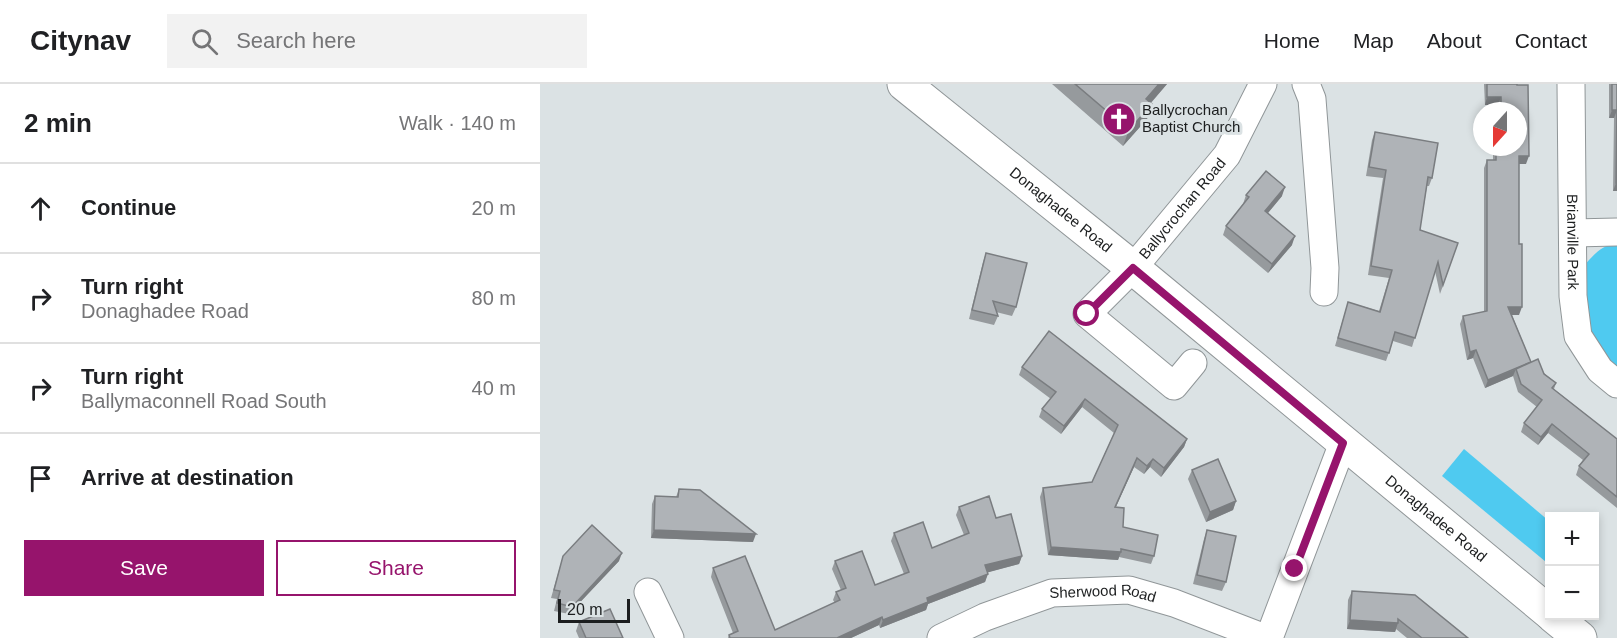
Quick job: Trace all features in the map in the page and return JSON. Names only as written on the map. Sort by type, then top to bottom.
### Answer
[{"type":"main road","name":"Donaghadee Road","points":[[904,84],[1133,268],[1545,609]]},
{"type":"main road","name":"Donaghadee Road","points":[[1558,620],[1580,638]]},
{"type":"street","name":"Ballycrochan Road","points":[[1193,363],[1174,386],[1087,314],[1133,268],[1227,155],[1263,84]]},
{"type":"street","points":[[1306,84],[1312,99],[1325,268],[1324,292]]},
{"type":"street","name":"Brianville Park","points":[[1571,84],[1573,296],[1578,336],[1600,370],[1617,384]]},
{"type":"street","points":[[1573,233],[1617,232]]},
{"type":"street","points":[[1267,638],[1343,443]]},
{"type":"street","name":"Sherwood Road","points":[[941,638],[986,617],[1052,593],[1129,590],[1174,603],[1267,638]]},
{"type":"street","points":[[648,592],[670,638]]},
{"type":"shaded area","points":[[1617,244],[1617,371],[1585,330],[1582,268],[1601,249]]},
{"type":"shaded area","points":[[1464,449],[1545,518],[1545,561],[1442,476]]},
{"type":"building","points":[[1075,84],[1159,84],[1146,99],[1152,104],[1129,130]]},
{"type":"building","points":[[1487,84],[1528,85],[1529,156],[1527,156],[1527,102],[1501,102],[1501,97],[1487,97]]},
{"type":"building","points":[[1612,84],[1617,84],[1617,110],[1612,110]]},
{"type":"building","points":[[1617,110],[1617,183],[1616,183]]},
{"type":"building","points":[[1375,132],[1438,143],[1432,178],[1428,177],[1420,230],[1458,243],[1443,285],[1438,262],[1415,338],[1395,332],[1389,353],[1338,338],[1348,302],[1380,312],[1392,270],[1371,266],[1386,170],[1369,167]]},
{"type":"building","points":[[1496,156],[1519,156],[1522,307],[1508,307],[1531,362],[1488,380],[1476,350],[1470,352],[1463,316],[1487,311],[1487,160],[1496,160]]},
{"type":"building","points":[[1266,171],[1285,187],[1265,211],[1295,236],[1272,264],[1226,226],[1249,197],[1246,195]]},
{"type":"building","points":[[986,253],[1027,263],[1016,307],[993,301],[998,316],[972,310]]},
{"type":"building","points":[[1049,331],[1187,439],[1164,468],[1153,459],[1147,466],[1137,458],[1115,507],[1124,508],[1123,527],[1158,535],[1154,556],[1121,549],[1121,552],[1051,547],[1043,488],[1092,482],[1118,425],[1085,399],[1064,426],[1042,409],[1056,392],[1022,367]]},
{"type":"building","points":[[1538,359],[1544,374],[1556,383],[1552,388],[1617,439],[1617,497],[1579,466],[1589,454],[1552,424],[1541,437],[1524,423],[1542,400],[1521,384],[1516,369]]},
{"type":"building","points":[[1218,459],[1236,501],[1210,512],[1192,470]]},
{"type":"building","points":[[679,489],[700,490],[756,534],[654,530],[655,496],[678,497]]},
{"type":"building","points":[[989,496],[996,518],[1011,514],[1022,556],[985,565],[988,574],[927,598],[928,602],[883,620],[882,617],[837,638],[730,638],[729,635],[738,631],[713,568],[745,556],[775,630],[840,600],[836,592],[846,588],[835,561],[862,551],[875,585],[909,572],[894,533],[923,522],[932,548],[969,533],[959,507]]},
{"type":"building","points":[[592,525],[622,553],[572,607],[557,603],[560,591],[554,590],[563,556]]},
{"type":"building","points":[[1207,530],[1236,536],[1226,582],[1197,575]]},
{"type":"building","points":[[1352,591],[1415,595],[1468,638],[1422,638],[1398,619],[1398,623],[1350,620]]},
{"type":"building","points":[[610,609],[623,638],[586,638],[579,622]]},
{"type":"place","name":"Ballycrochan Baptist Church","points":[[1119,119]]},
{"type":"route","points":[[1087,314],[1133,268],[1343,443],[1295,569]]}]
